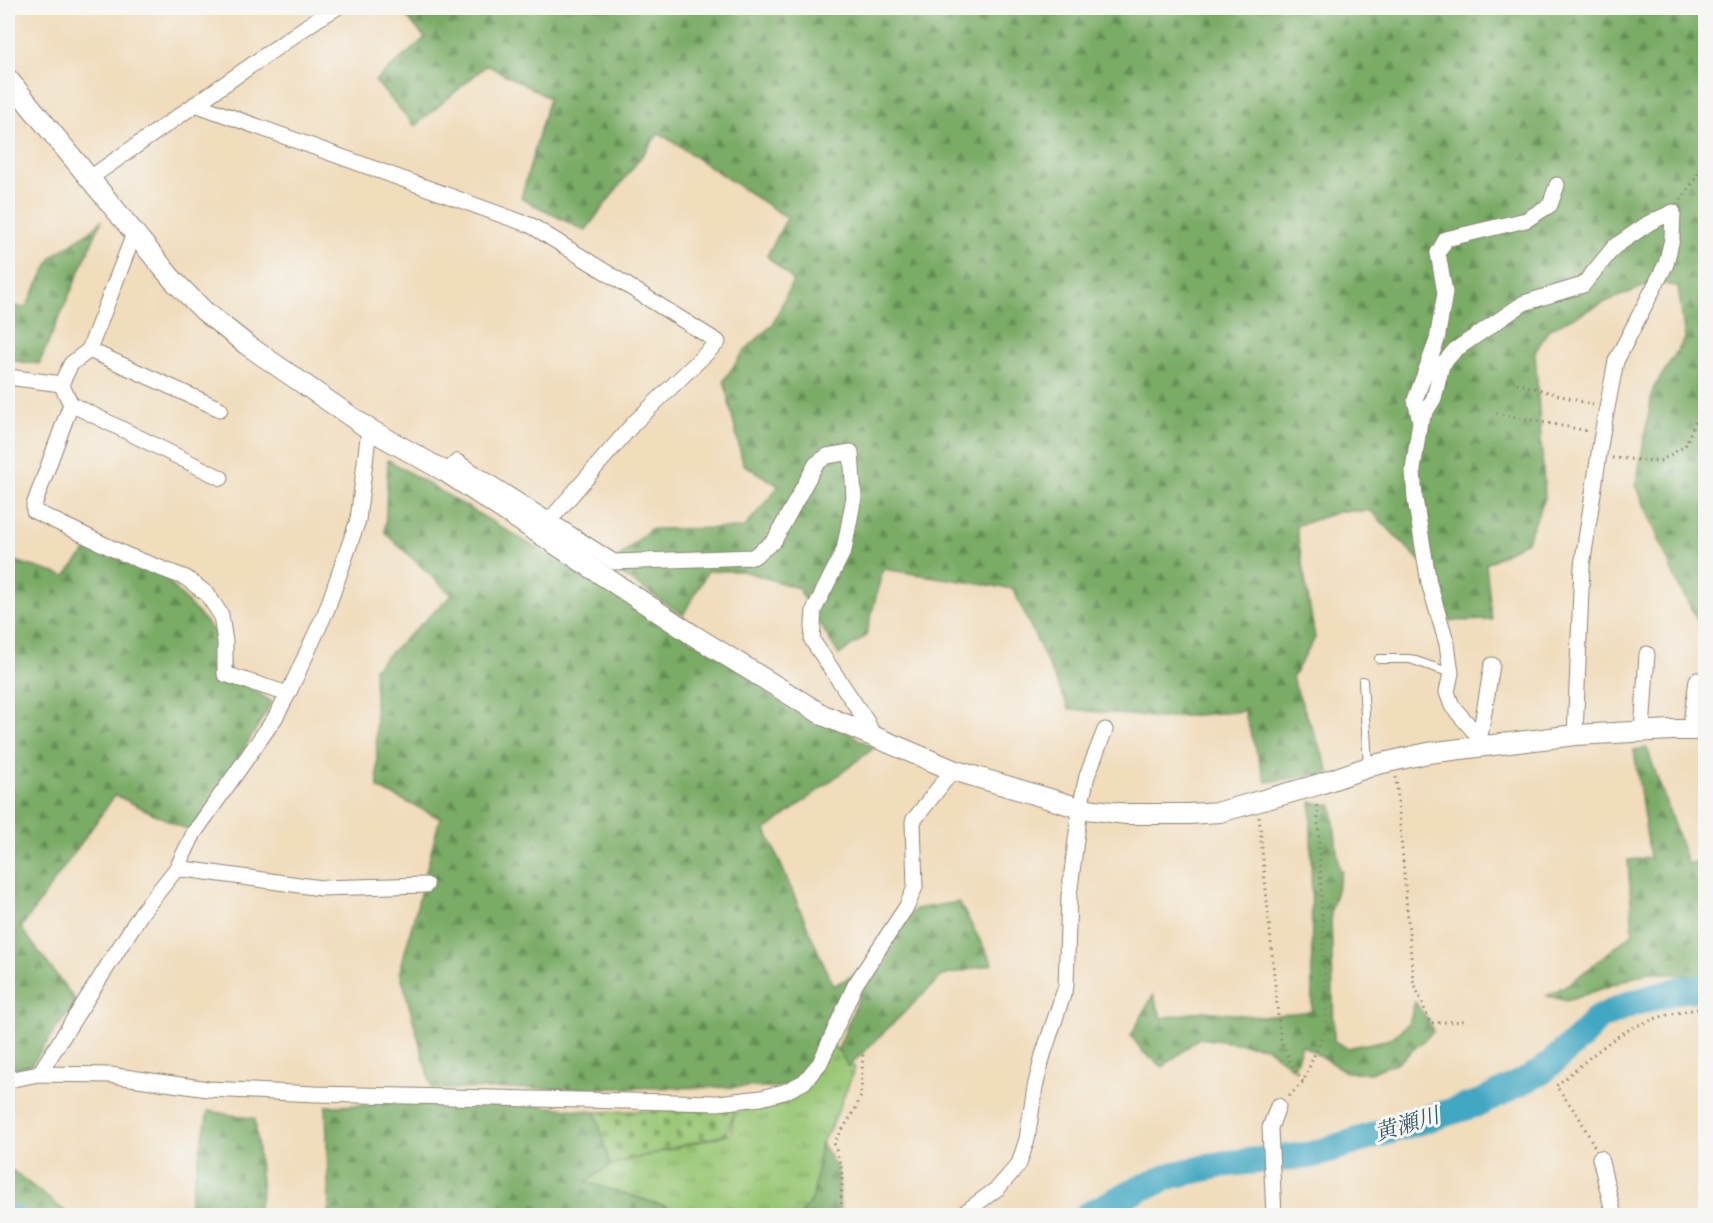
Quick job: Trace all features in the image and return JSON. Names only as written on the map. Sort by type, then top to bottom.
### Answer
[{"type":"street","points":[[90,178],[336,8]]},
{"type":"street","points":[[8,79],[173,280],[204,311],[247,345],[369,429],[446,472],[733,660],[823,715],[953,770],[1080,808],[1126,814],[1220,812],[1368,767],[1483,740],[1698,730],[1697,680]]},
{"type":"street","points":[[195,104],[532,226],[718,342],[634,423],[550,520]]},
{"type":"street","points":[[1483,740],[1452,706],[1447,692],[1451,673],[1447,644],[1429,583],[1415,499],[1413,470],[1420,421],[1415,400],[1437,340],[1445,293],[1438,253],[1446,239],[1526,220],[1550,205],[1557,185]]},
{"type":"street","points":[[1420,421],[1434,398],[1443,365],[1455,350],[1524,303],[1583,285],[1614,247],[1649,223],[1673,212],[1672,239],[1666,264],[1617,361],[1602,434],[1582,566],[1575,735]]},
{"type":"street","points":[[61,384],[70,364],[89,350],[135,234]]},
{"type":"street","points":[[89,350],[220,409]]},
{"type":"street","points":[[8,377],[61,384]]},
{"type":"street","points":[[61,384],[71,404],[221,478]]},
{"type":"street","points":[[71,404],[34,505],[34,511],[126,555],[186,578],[207,594],[221,615],[225,642],[225,674],[288,694]]},
{"type":"street","points":[[39,1074],[142,912],[177,868],[194,833],[275,718],[288,694],[327,609],[358,520],[369,429]]},
{"type":"street","points":[[446,472],[457,462],[614,562],[753,557],[774,541],[816,464],[827,456],[851,452],[854,497],[844,550],[814,610],[812,640],[867,722],[874,737]]},
{"type":"street","points":[[1642,731],[1647,654]]},
{"type":"street","points":[[1483,740],[1492,665]]},
{"type":"street","points":[[960,1215],[998,1188],[1019,1164],[1027,1139],[1035,1087],[1043,1055],[1066,986],[1069,896],[1080,808],[1087,776],[1105,730]]},
{"type":"street","points":[[8,1080],[39,1074],[110,1075],[208,1089],[325,1095],[718,1102],[761,1098],[784,1092],[804,1082],[820,1063],[855,985],[907,906],[915,887],[914,821],[953,770]]},
{"type":"street","points":[[177,868],[321,888],[426,885]]},
{"type":"street","points":[[1274,1215],[1270,1128],[1278,1106]]},
{"type":"street","points":[[1600,1158],[1614,1215]]},
{"type":"lane","points":[[1379,659],[1410,659],[1451,673]]},
{"type":"lane","points":[[1363,681],[1368,767]]},
{"type":"path","points":[[1673,212],[1696,178],[1706,157]]},
{"type":"path","points":[[1517,383],[1607,409]]},
{"type":"path","points":[[1598,457],[1660,461],[1684,447],[1706,395]]},
{"type":"path","points":[[1496,413],[1602,434]]},
{"type":"path","points":[[1395,761],[1413,980],[1430,1023],[1464,1021]]},
{"type":"path","points":[[1278,1106],[1303,1082],[1327,1025],[1317,784]]},
{"type":"path","points":[[1257,801],[1280,1037],[1291,1065],[1303,1082]]},
{"type":"path","points":[[1600,1158],[1578,1117],[1556,1086],[1615,1038],[1650,1020],[1679,1011],[1706,1008]]},
{"type":"path","points":[[842,1215],[840,1205],[841,1164],[834,1143],[861,1096],[863,1051]]},
{"type":"green space","points":[[399,8],[1705,8],[1705,633],[1677,583],[1636,485],[1653,389],[1685,339],[1678,286],[1653,283],[1605,302],[1549,329],[1535,352],[1545,498],[1527,541],[1486,564],[1492,620],[1450,621],[1426,567],[1371,511],[1341,511],[1296,526],[1315,638],[1292,678],[1330,773],[1266,782],[1244,711],[1160,718],[1069,709],[1013,589],[883,569],[866,636],[839,655],[798,588],[743,571],[708,571],[683,615],[617,571],[618,558],[650,529],[744,528],[779,486],[743,464],[724,380],[745,350],[773,324],[793,280],[767,256],[787,218],[659,133],[585,231],[521,198],[549,98],[487,65],[415,126],[375,81],[425,38]]},
{"type":"green space","points":[[102,220],[39,364],[8,360],[8,305],[25,308],[53,256]]},
{"type":"green space","points":[[388,460],[874,748],[766,830],[833,986],[863,970],[795,1087],[432,1089],[400,971],[440,818],[378,788],[374,668],[452,595],[385,533]]},
{"type":"green space","points":[[88,549],[153,565],[213,630],[232,676],[272,702],[194,833],[115,795],[21,928],[76,1001],[31,1065],[8,1070],[8,559],[65,576]]},
{"type":"green space","points":[[1647,748],[1688,865],[1705,857],[1705,977],[1649,972],[1567,1001],[1547,996],[1573,981],[1633,933],[1628,860],[1650,858],[1634,750]]},
{"type":"green space","points":[[1311,802],[1332,805],[1339,869],[1342,871],[1331,911],[1334,1041],[1347,1048],[1390,1039],[1409,1023],[1415,1002],[1430,1023],[1433,1032],[1400,1061],[1370,1073],[1346,1072],[1302,1045],[1294,1069],[1266,1047],[1199,1038],[1163,1067],[1144,1053],[1131,1036],[1153,995],[1162,1018],[1203,1011],[1262,1017],[1312,1011]]},
{"type":"green space","points":[[959,902],[993,964],[942,976],[848,1067],[838,1049],[868,974],[915,909]]},
{"type":"green space","points":[[833,1046],[855,1068],[832,1126],[821,1143],[814,1196],[801,1215],[694,1215],[585,1182],[613,1164],[730,1134],[734,1113],[793,1099]]},
{"type":"green space","points":[[400,1096],[450,1108],[460,1097],[596,1112],[610,1165],[586,1182],[694,1215],[329,1215],[326,1106],[374,1105]]},
{"type":"green space","points":[[735,1109],[726,1134],[610,1165],[596,1112]]},
{"type":"green space","points":[[208,1111],[255,1119],[262,1192],[256,1215],[187,1215]]},
{"type":"green space","points":[[821,1143],[838,1170],[840,1215],[801,1215],[813,1196]]},
{"type":"green space","points":[[8,1167],[70,1215],[8,1215]]},
{"type":"waterway","name":"黄瀬川","points":[[1086,1216],[1132,1192],[1173,1175],[1224,1164],[1311,1155],[1482,1102],[1541,1072],[1581,1037],[1597,1019],[1630,1004],[1680,990],[1706,988]]},
{"type":"waterway","points":[[8,1205],[33,1216]]}]
